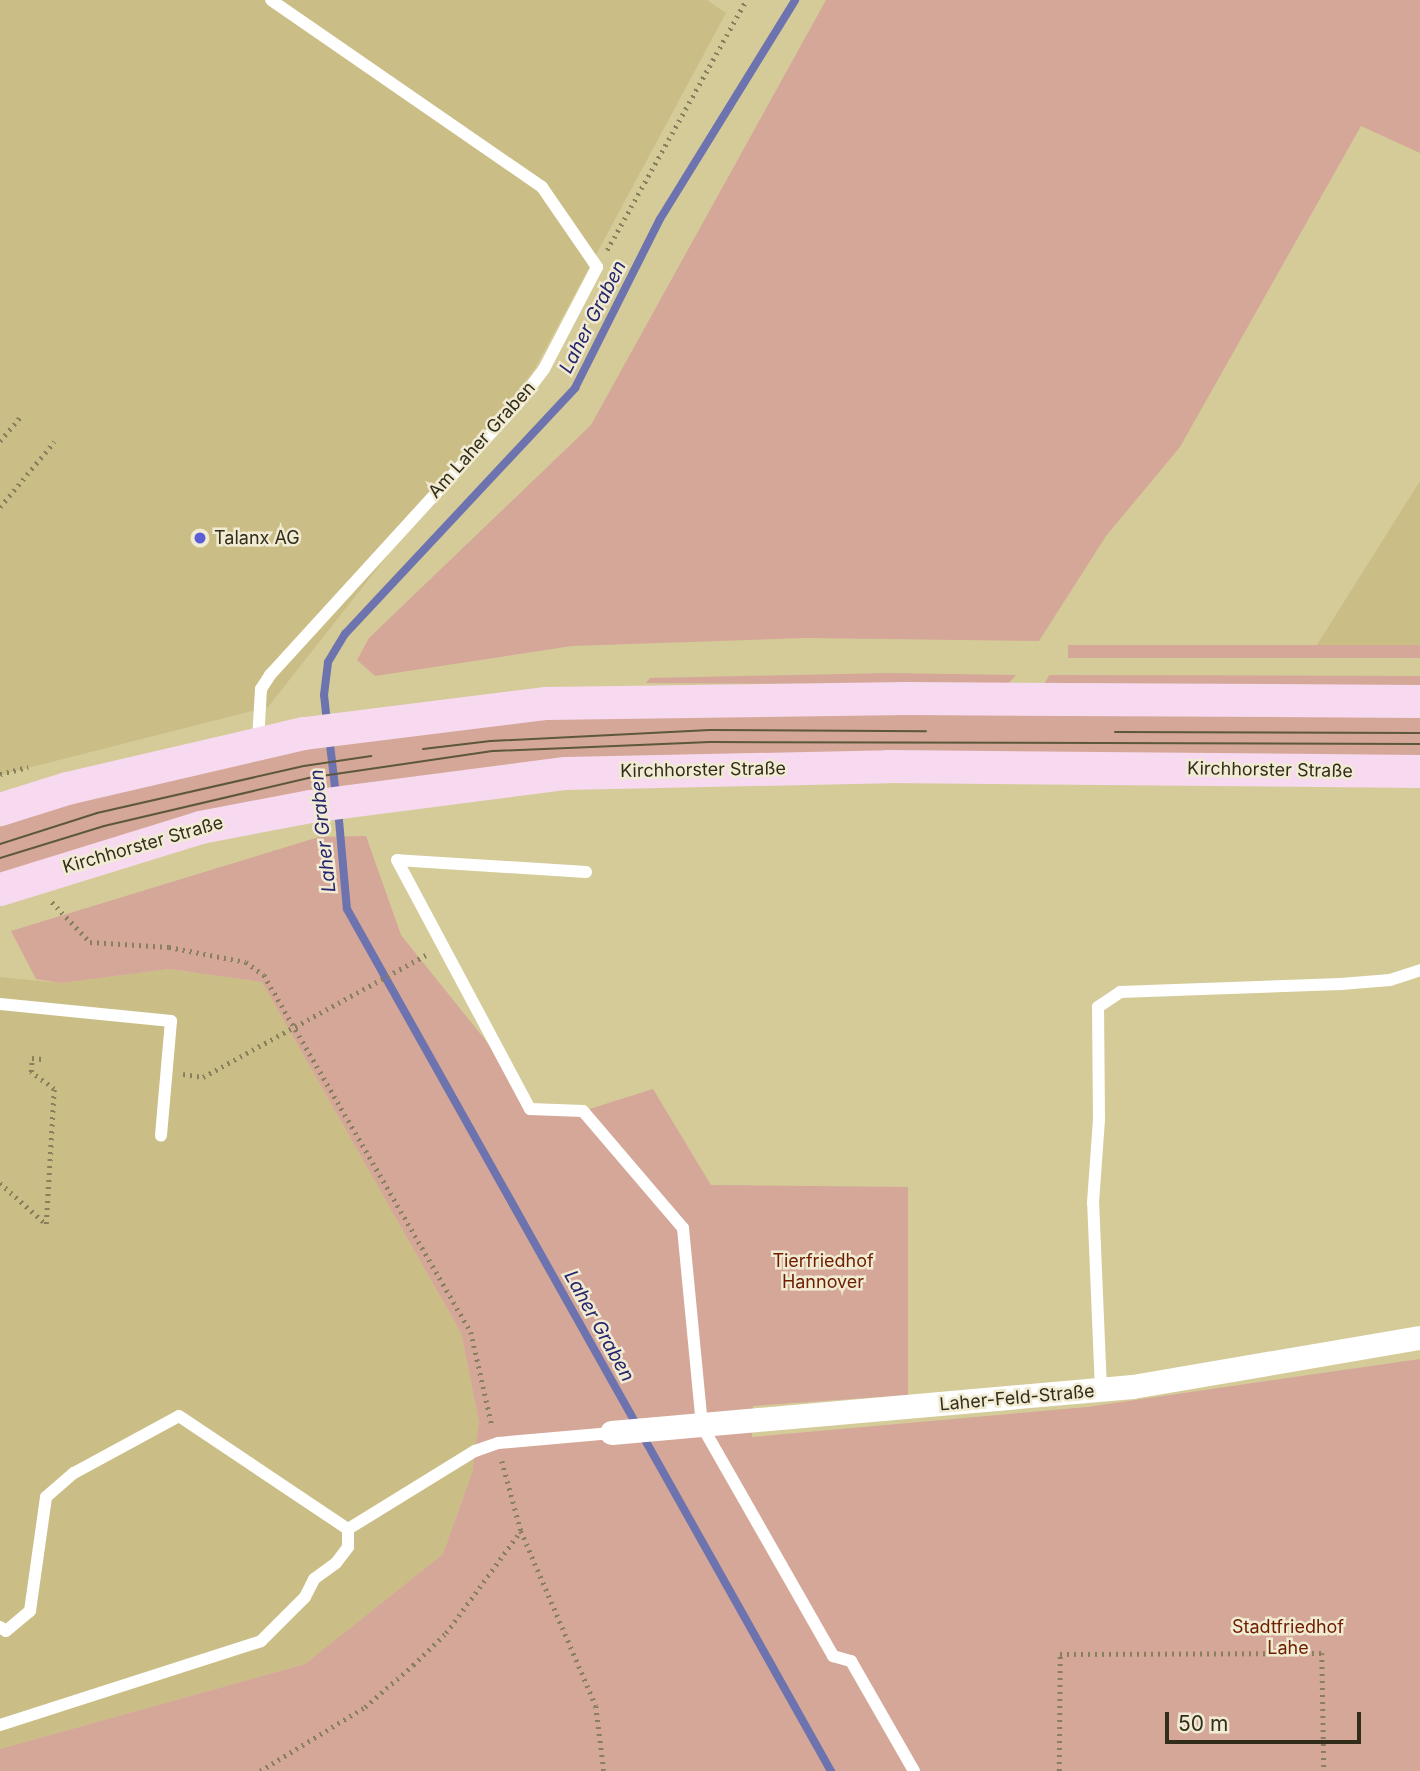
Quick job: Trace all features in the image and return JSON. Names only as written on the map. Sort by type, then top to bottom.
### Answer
[{"type":"main road","points":[[0,809],[67,788],[304,733],[546,703],[906,698],[1420,701]]},
{"type":"main road","name":"Kirchhorster Straße","points":[[0,890],[39,875],[200,827],[373,797],[592,772],[888,766],[1420,771]]},
{"type":"street","name":"Laher-Feld-Straße","points":[[612,1433],[1101,1390],[1420,1338]]},
{"type":"lane","points":[[271,0],[542,187],[597,267]]},
{"type":"lane","name":"Am Laher Graben","points":[[258,744],[257,714],[261,689],[270,675],[516,406],[544,369],[597,267]]},
{"type":"lane","points":[[586,872],[397,860],[530,1109],[583,1111],[683,1228],[702,1426],[833,1656],[851,1661],[914,1771]]},
{"type":"lane","points":[[1101,1390],[1093,1203],[1099,1120],[1098,1007],[1120,992],[1341,984],[1390,980],[1420,970]]},
{"type":"lane","points":[[0,1004],[171,1021],[161,1136]]},
{"type":"lane","points":[[0,1627],[6,1631],[30,1611],[46,1497],[74,1473],[179,1416],[348,1529]]},
{"type":"lane","points":[[348,1529],[464,1455],[498,1443],[612,1433]]},
{"type":"lane","points":[[0,1725],[261,1641],[305,1597],[314,1579],[336,1563],[348,1547],[348,1529]]},
{"type":"path","points":[[597,267],[746,0]]},
{"type":"path","points":[[0,441],[22,415]]},
{"type":"path","points":[[0,507],[54,442]]},
{"type":"path","points":[[39,875],[49,899],[90,942],[169,947],[246,962],[264,975],[471,1332],[498,1443]]},
{"type":"path","points":[[167,1072],[202,1077],[442,946]]},
{"type":"path","points":[[0,1183],[46,1224],[54,1088],[31,1072],[32,1058],[42,1059]]},
{"type":"path","points":[[501,1457],[520,1531],[596,1706],[604,1771]]},
{"type":"path","points":[[260,1771],[365,1707],[413,1665],[446,1633],[520,1531]]},
{"type":"path","points":[[1059,1771],[1060,1654],[1322,1653],[1324,1771]]},
{"type":"shaded area","name":"Talanx AG","points":[[0,0],[707,0],[726,13],[534,370],[268,707],[0,775]]},
{"type":"shaded area","points":[[1420,481],[1420,648],[1315,648]]},
{"type":"shaded area","points":[[169,969],[262,982],[461,1333],[479,1422],[472,1473],[443,1554],[305,1664],[0,1749],[0,977],[61,983]]},
{"type":"green space","points":[[826,0],[1420,0],[1420,153],[1361,126],[1180,447],[1106,536],[1039,641],[805,638],[572,646],[375,676],[357,660],[369,638],[591,425]]},
{"type":"green space","points":[[1068,645],[1420,645],[1420,658],[1068,658]]},
{"type":"green space","points":[[888,673],[1016,675],[1007,685],[646,683],[650,678]]},
{"type":"green space","points":[[1049,675],[1420,676],[1420,687],[1045,683]]},
{"type":"green space","points":[[1420,713],[1420,757],[609,759],[0,874],[0,827],[70,803],[322,744],[570,715]]},
{"type":"green space","points":[[366,836],[401,935],[507,1067],[530,1109],[583,1111],[653,1089],[711,1185],[908,1187],[908,1395],[753,1406],[752,1437],[1087,1407],[1420,1359],[1420,1771],[0,1771],[0,1749],[305,1664],[443,1554],[472,1473],[479,1422],[461,1333],[262,982],[169,969],[61,983],[36,979],[11,931],[319,837]]},
{"type":"waterway","name":"Laher Graben","points":[[327,723],[324,695],[328,662],[345,634],[575,388],[660,219],[795,0]]},
{"type":"waterway","name":"Laher Graben","points":[[329,736],[336,796]]},
{"type":"waterway","name":"Laher Graben","points":[[338,809],[347,909],[831,1771]]},
{"type":"tram line","points":[[423,749],[491,741],[710,730],[926,731]]},
{"type":"tram line","points":[[1115,732],[1420,733]]},
{"type":"tram line","points":[[0,858],[104,826],[308,778],[494,751],[710,742],[1420,744]]},
{"type":"tram line","points":[[0,844],[97,813],[304,766],[371,756]]},
{"type":"place","name":"Talanx AG","points":[[200,538]]},
{"type":"park label","name":"Tierfriedhof Hannover","points":[[823,1272]]},
{"type":"park label","name":"Stadtfriedhof Lahe","points":[[1288,1638]]}]
